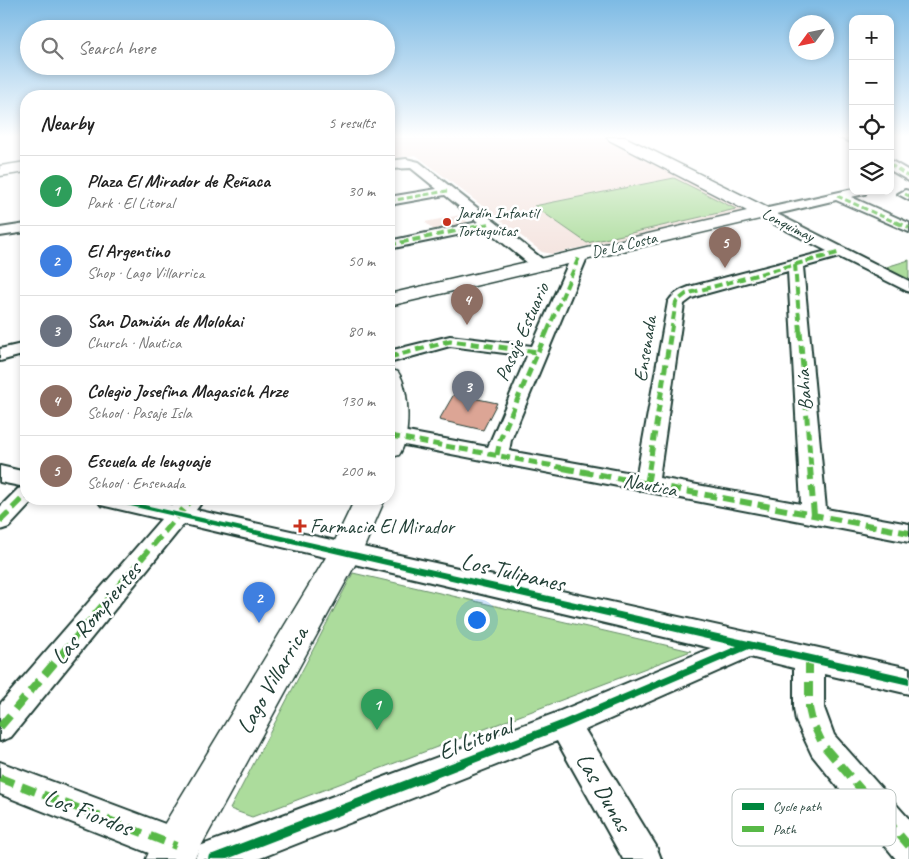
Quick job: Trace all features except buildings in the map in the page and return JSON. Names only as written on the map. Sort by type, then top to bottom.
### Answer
[{"type":"street","points":[[430,177],[540,265]]},
{"type":"street","name":"Lonquimay","points":[[693,177],[909,287]]},
{"type":"street","points":[[395,200],[447,191]]},
{"type":"street","name":"De La Costa","points":[[395,299],[849,193]]},
{"type":"street","points":[[837,196],[909,228]]},
{"type":"street","points":[[395,244],[489,224]]},
{"type":"street","points":[[0,232],[20,229]]},
{"type":"street","name":"Ensenada","points":[[648,484],[676,302],[686,294],[695,291],[841,252]]},
{"type":"street","name":"Pasaje Estuario","points":[[497,455],[500,440],[580,255]]},
{"type":"street","name":"Bahía","points":[[795,264],[814,516]]},
{"type":"street","points":[[395,355],[435,343],[450,341],[538,352]]},
{"type":"street","points":[[0,355],[20,350]]},
{"type":"street","name":"Nautica","points":[[395,444],[497,455],[909,533]]},
{"type":"street","points":[[0,474],[20,479]]},
{"type":"street","points":[[0,521],[20,502]]},
{"type":"street","name":"Los Tulipanes","points":[[166,505],[186,507],[346,552],[746,646],[909,681]]},
{"type":"street","name":"Lago Villarrica","points":[[172,852],[346,552],[367,505]]},
{"type":"street","name":"Las Rompientes","points":[[0,727],[186,507]]},
{"type":"street","name":"El Litoral","points":[[214,859],[564,724],[746,646]]},
{"type":"street","points":[[809,659],[809,708],[812,721],[820,739],[832,757],[860,789]]},
{"type":"street","name":"Las Dunas","points":[[564,724],[643,859]]},
{"type":"street","name":"Los Fiordos","points":[[0,778],[172,852]]},
{"type":"street","points":[[896,831],[909,846]]},
{"type":"shaded area","points":[[445,177],[683,177],[742,207],[743,211],[552,254],[542,252]]},
{"type":"shaded area","name":"Jardín Infantil Tortuguitas","points":[[460,215],[469,223],[434,230],[425,222]]},
{"type":"green space","points":[[674,178],[736,209],[587,243],[534,206]]},
{"type":"green space","points":[[909,260],[909,281],[883,268]]},
{"type":"green space","points":[[353,573],[691,651],[252,817],[230,809]]},
{"type":"marked path","points":[[395,200],[447,191]]},
{"type":"marked path","points":[[905,194],[909,196]]},
{"type":"marked path","points":[[837,196],[909,228]]},
{"type":"marked path","points":[[395,244],[489,224]]},
{"type":"marked path","points":[[647,484],[676,302],[686,294],[695,291],[841,252]]},
{"type":"marked path","points":[[497,455],[500,440],[580,255]]},
{"type":"marked path","points":[[795,264],[814,515]]},
{"type":"marked path","points":[[395,355],[450,341],[538,352]]},
{"type":"marked path","points":[[395,437],[909,533]]},
{"type":"marked path","points":[[0,521],[20,501]]},
{"type":"marked path","points":[[0,727],[187,505]]},
{"type":"marked path","points":[[809,659],[809,708],[812,721],[823,745],[860,789]]},
{"type":"marked path","points":[[0,778],[176,846]]},
{"type":"marked path","points":[[896,831],[909,846]]},
{"type":"cycle path","points":[[135,505],[909,681]]},
{"type":"cycle path","points":[[213,859],[564,724],[746,646]]},
{"type":"place","name":"Jardín Infantil Tortuguitas","points":[[447,222]]},
{"type":"place","name":"Escuela de lenguaje","points":[[725,268]]},
{"type":"place","name":"Colegio Josefina Magasich Arze","points":[[467,325]]},
{"type":"place","name":"San Damián de Molokai","points":[[468,412]]},
{"type":"place","name":"Farmacia El Mirador","points":[[300,526]]},
{"type":"place","name":"El Argentino","points":[[259,623]]},
{"type":"place","name":"Plaza El Mirador de Reñaca","points":[[377,730]]}]
